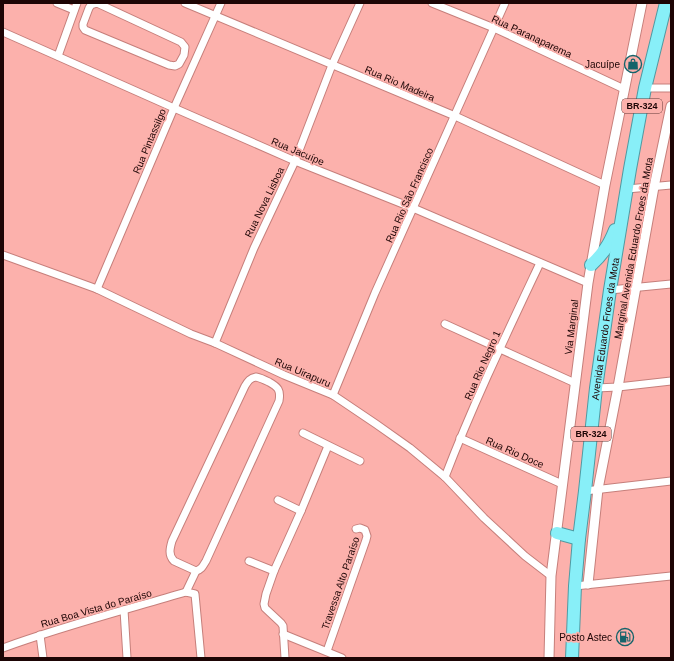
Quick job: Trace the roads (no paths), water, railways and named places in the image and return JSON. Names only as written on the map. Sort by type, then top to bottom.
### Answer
[{"type":"highway","name":"Avenida Eduardo Froes da Mota","points":[[572,658],[575,586],[579,539],[596,388],[610,290],[626,189],[645,88],[666,3]]},
{"type":"highway","points":[[590,265],[598,258],[609,244],[623,210]]},
{"type":"highway","points":[[557,533],[579,539]]},
{"type":"street","points":[[57,3],[75,7],[58,56]]},
{"type":"street","points":[[97,3],[181,42],[185,48],[180,64],[175,66],[169,65],[86,30],[83,27],[83,24],[89,8],[97,3]]},
{"type":"street","name":"Rua Rio Madeira","points":[[185,3],[455,116],[605,185]]},
{"type":"street","name":"Rua Pintassilgo","points":[[97,289],[194,62],[222,3]]},
{"type":"street","name":"Rua Nova Lisboa","points":[[215,343],[254,248],[295,161],[332,65],[360,3]]},
{"type":"street","name":"Rua Paranaparema","points":[[432,3],[494,28],[624,89]]},
{"type":"street","name":"Rua Rio São Francisco","points":[[333,395],[375,293],[505,3]]},
{"type":"street","name":"Via Marginal","points":[[549,658],[551,576],[590,265],[642,3]]},
{"type":"street","name":"Rua Jacuípe","points":[[3,32],[295,161],[413,208],[588,283]]},
{"type":"street","points":[[183,57],[194,62]]},
{"type":"street","points":[[645,88],[671,88]]},
{"type":"street","name":"Marginal Avenida Eduardo Froes da Mota","points":[[588,584],[598,490],[654,187],[671,106]]},
{"type":"street","points":[[626,189],[671,185]]},
{"type":"street","name":"Rua Uirapuru","points":[[3,256],[97,289],[192,334],[333,395],[410,448],[445,477],[484,518],[525,556],[551,576]]},
{"type":"street","name":"Rua Rio Negro 1","points":[[445,477],[460,438],[540,263]]},
{"type":"street","points":[[610,290],[671,284]]},
{"type":"street","points":[[445,324],[575,383]]},
{"type":"street","points":[[186,592],[196,571],[203,567],[206,561],[279,401],[279,390],[276,386],[261,378],[252,378],[245,386],[172,541],[170,548],[171,558],[174,561],[196,571]]},
{"type":"street","points":[[596,388],[671,381]]},
{"type":"street","points":[[303,433],[360,461]]},
{"type":"street","name":"Rua Rio Doce","points":[[460,438],[562,484]]},
{"type":"street","points":[[285,658],[283,626],[265,608],[264,604],[266,594],[274,571],[328,446]]},
{"type":"street","points":[[585,491],[671,481]]},
{"type":"street","points":[[278,500],[301,510]]},
{"type":"street","name":"Travessa Alto Paraíso","points":[[327,651],[367,536],[365,530],[358,528],[356,529]]},
{"type":"street","points":[[249,561],[274,571]]},
{"type":"street","points":[[575,586],[671,576]]},
{"type":"street","name":"Rua Boa Vista do Paraíso","points":[[3,648],[77,622],[186,592],[195,594],[201,658]]},
{"type":"street","points":[[124,610],[128,658]]},
{"type":"street","points":[[40,634],[43,658]]},
{"type":"street","points":[[283,634],[342,658]]},
{"type":"place","name":"Jacuípe","points":[[633,64]]},
{"type":"place","name":"Posto Astec","points":[[625,637]]}]
